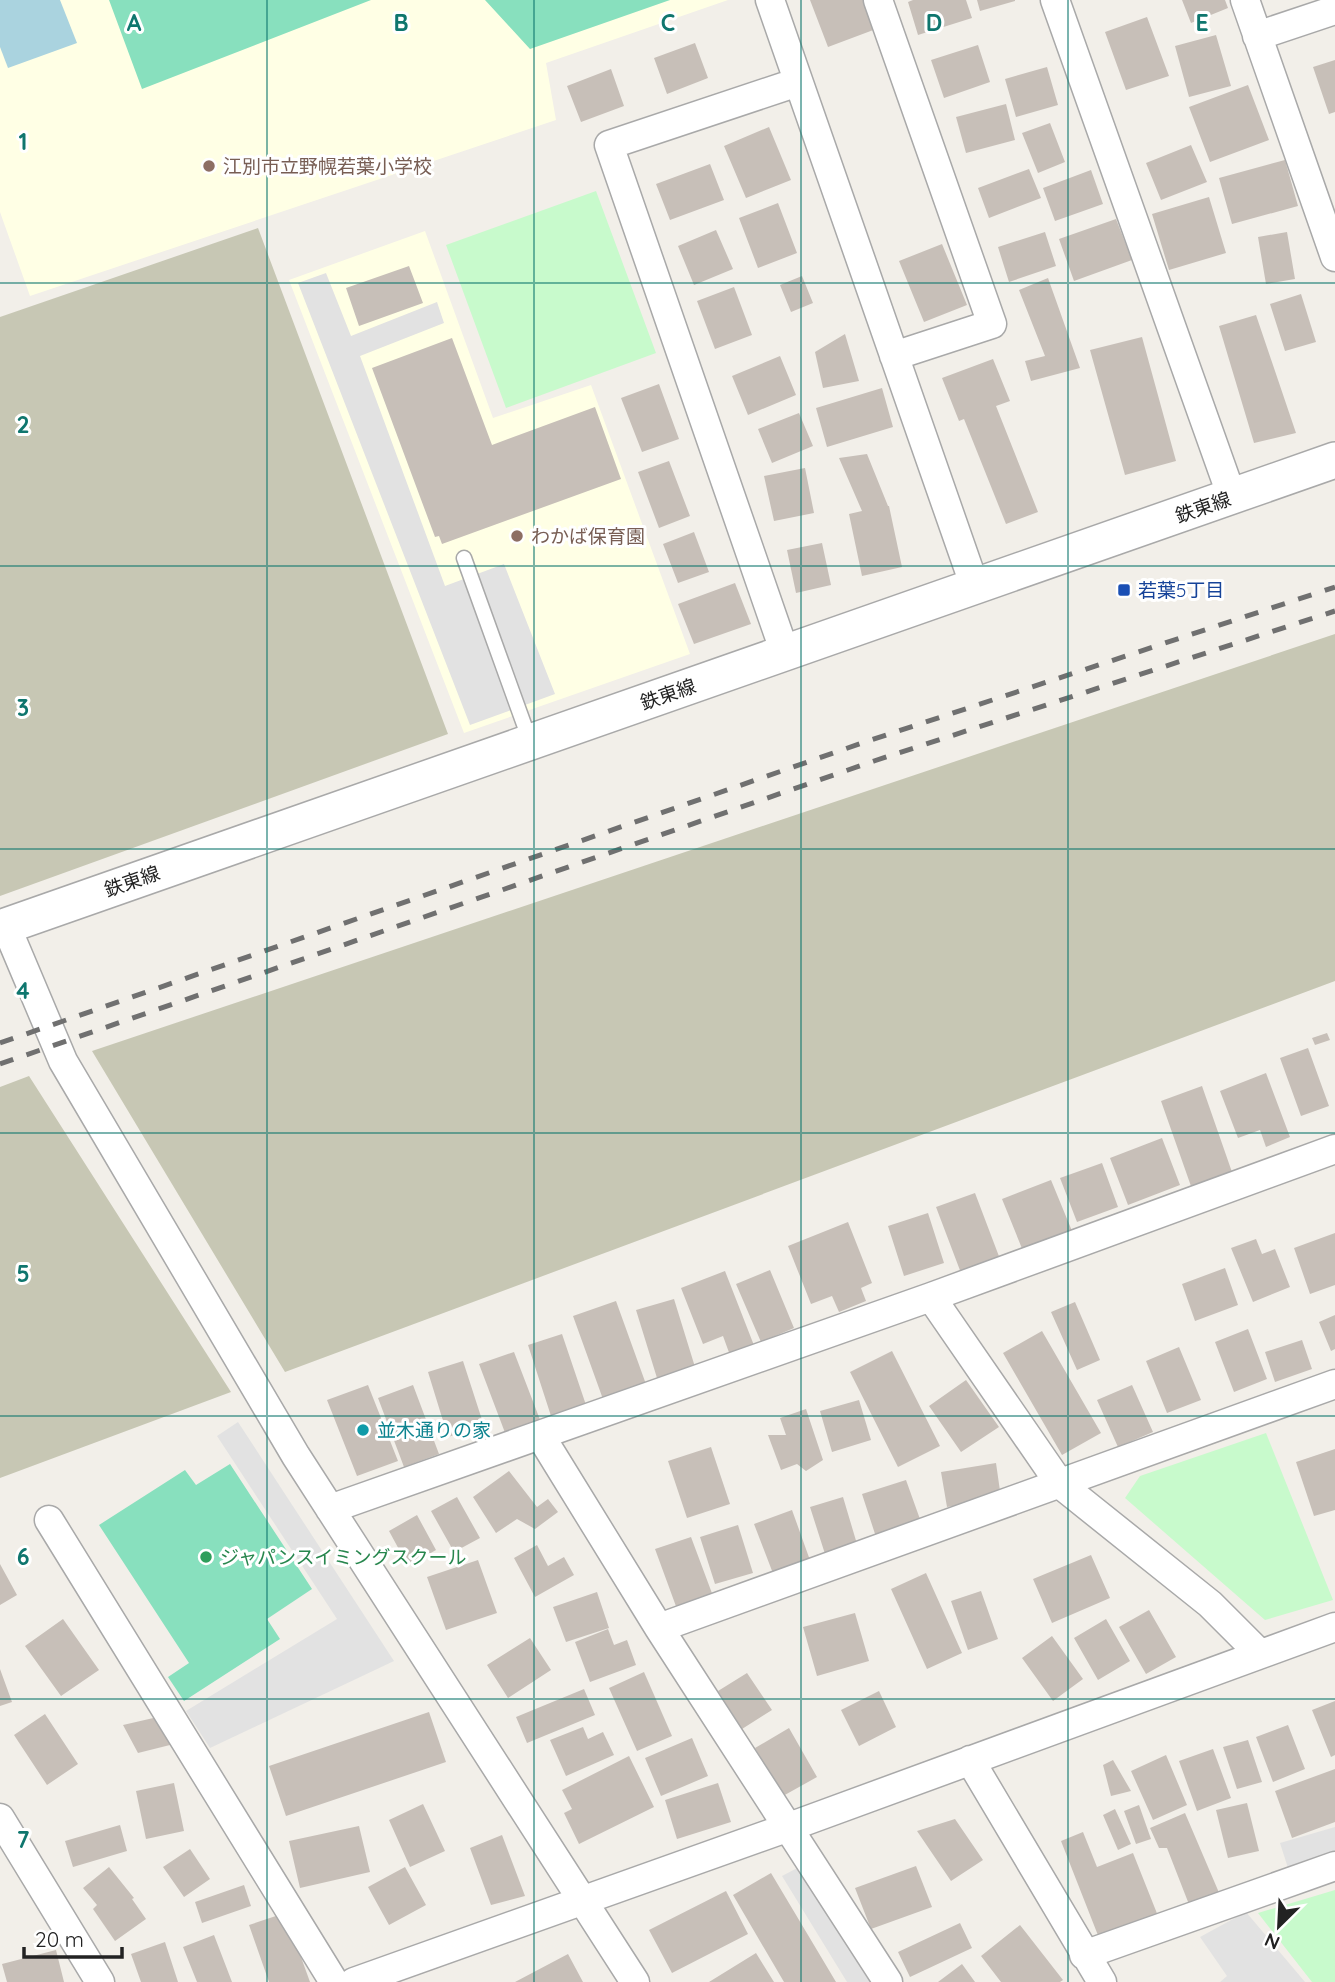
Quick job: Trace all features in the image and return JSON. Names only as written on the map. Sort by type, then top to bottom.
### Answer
[{"type":"street","points":[[769,0],[975,587]]},
{"type":"street","points":[[878,0],[992,324],[894,356]]},
{"type":"street","points":[[1055,0],[1232,497]]},
{"type":"street","points":[[1245,0],[1328,213],[1335,257]]},
{"type":"street","points":[[1257,36],[1335,10]]},
{"type":"street","points":[[785,653],[609,145],[798,82]]},
{"type":"street","name":"鉄東線","points":[[3,927],[1335,460]]},
{"type":"street","points":[[3,927],[63,1061],[296,1455],[635,1982]]},
{"type":"street","points":[[330,1509],[931,1297],[1335,1149]]},
{"type":"street","points":[[931,1297],[1060,1484],[1210,1604],[1260,1654]]},
{"type":"street","points":[[659,1628],[1335,1384]]},
{"type":"street","points":[[540,1435],[659,1628],[888,1982]]},
{"type":"street","points":[[48,1520],[334,1982]]},
{"type":"street","points":[[354,1982],[789,1827],[1335,1627]]},
{"type":"street","points":[[970,1760],[1102,1982]]},
{"type":"street","points":[[0,1818],[100,1982]]},
{"type":"street","points":[[1084,1955],[1335,1866]]},
{"type":"lane","points":[[464,558],[530,742]]},
{"type":"shaded area","name":"江別市立野幌若葉小学校","points":[[0,0],[728,0],[546,63],[556,120],[30,296],[0,212]]},
{"type":"shaded area","points":[[258,228],[448,734],[0,896],[0,317]]},
{"type":"shaded area","name":"わかば保育園","points":[[425,231],[493,418],[591,385],[690,654],[464,733],[289,280]]},
{"type":"shaded area","points":[[326,273],[351,336],[437,302],[444,323],[360,356],[445,586],[504,564],[555,694],[470,725],[298,283]]},
{"type":"shaded area","points":[[1335,634],[1335,981],[285,1372],[92,1051]]},
{"type":"shaded area","points":[[29,1076],[231,1392],[0,1478],[0,1087]]},
{"type":"shaded area","points":[[238,1422],[394,1661],[210,1748],[186,1711],[337,1619],[217,1436]]},
{"type":"shaded area","points":[[1335,1827],[1335,1854],[1288,1868],[1280,1843]]},
{"type":"shaded area","points":[[805,1864],[873,1982],[847,1982],[782,1876]]},
{"type":"shaded area","points":[[1246,1912],[1305,1982],[1220,1982],[1227,1976],[1200,1937]]},
{"type":"green space","points":[[109,0],[371,0],[142,89]]},
{"type":"green space","points":[[485,0],[670,0],[530,49]]},
{"type":"green space","points":[[596,191],[656,353],[506,408],[446,245]]},
{"type":"green space","points":[[1266,1433],[1333,1600],[1265,1620],[1125,1498],[1140,1476]]},
{"type":"green space","name":"ジャパンスイミングスクール","points":[[230,1464],[312,1589],[267,1619],[280,1639],[184,1701],[168,1677],[189,1663],[99,1525],[185,1470],[196,1485]]},
{"type":"green space","points":[[1335,1890],[1335,1982],[1312,1982],[1258,1913]]},
{"type":"water","points":[[0,0],[60,0],[77,43],[8,68],[0,47]]},
{"type":"building","points":[[810,0],[865,0],[876,29],[828,47]]},
{"type":"building","points":[[966,0],[972,18],[918,35],[908,2]]},
{"type":"building","points":[[977,0],[1015,0],[1015,1],[980,11]]},
{"type":"building","points":[[1182,0],[1225,0],[1228,8],[1191,23]]},
{"type":"building","points":[[1147,17],[1169,76],[1126,90],[1105,32]]},
{"type":"building","points":[[1216,35],[1231,86],[1189,97],[1175,46]]},
{"type":"building","points":[[695,43],[708,78],[667,94],[654,58]]},
{"type":"building","points":[[978,45],[990,82],[944,98],[931,60]]},
{"type":"building","points":[[1335,60],[1335,112],[1329,114],[1313,67]]},
{"type":"building","points":[[1047,67],[1058,105],[1016,117],[1005,79]]},
{"type":"building","points":[[611,69],[624,106],[581,122],[567,86]]},
{"type":"building","points":[[1248,85],[1269,140],[1210,162],[1189,107]]},
{"type":"building","points":[[1006,104],[1015,140],[966,153],[956,117]]},
{"type":"building","points":[[1050,123],[1065,162],[1038,173],[1022,133]]},
{"type":"building","points":[[769,127],[791,180],[746,198],[724,146]]},
{"type":"building","points":[[1191,145],[1207,182],[1161,200],[1146,163]]},
{"type":"building","points":[[1285,160],[1298,206],[1232,224],[1219,178]]},
{"type":"building","points":[[710,164],[724,200],[670,220],[656,184]]},
{"type":"building","points":[[1029,169],[1041,198],[989,218],[978,188]]},
{"type":"building","points":[[1091,170],[1103,204],[1055,221],[1043,188]]},
{"type":"building","points":[[1209,197],[1226,253],[1169,270],[1152,214]]},
{"type":"building","points":[[778,203],[797,253],[758,268],[739,218]]},
{"type":"building","points":[[1116,219],[1132,260],[1074,281],[1059,239]]},
{"type":"building","points":[[716,230],[733,269],[694,285],[678,246]]},
{"type":"building","points":[[1045,232],[1056,266],[1009,282],[998,247]]},
{"type":"building","points":[[1287,232],[1295,279],[1266,284],[1258,237]]},
{"type":"building","points":[[942,244],[967,305],[924,322],[899,261]]},
{"type":"building","points":[[409,266],[423,303],[359,326],[346,288]]},
{"type":"building","points":[[802,276],[813,303],[791,312],[780,285]]},
{"type":"building","points":[[1048,278],[1080,368],[1031,381],[1025,361],[1045,356],[1019,290]]},
{"type":"building","points":[[734,287],[752,335],[715,349],[697,301]]},
{"type":"building","points":[[1301,294],[1316,342],[1285,351],[1270,304]]},
{"type":"building","points":[[1256,315],[1296,433],[1254,443],[1219,326]]},
{"type":"building","points":[[845,334],[859,381],[823,388],[815,352]]},
{"type":"building","points":[[1142,337],[1176,461],[1125,475],[1090,350]]},
{"type":"building","points":[[452,338],[492,445],[595,407],[621,479],[442,544],[439,536],[435,537],[372,368]]},
{"type":"building","points":[[780,356],[796,395],[748,415],[732,376]]},
{"type":"building","points":[[993,359],[1010,401],[996,406],[1038,512],[1006,524],[964,419],[959,421],[942,378]]},
{"type":"building","points":[[659,384],[679,439],[642,452],[621,398]]},
{"type":"building","points":[[882,388],[893,427],[827,447],[816,408]]},
{"type":"building","points":[[799,413],[813,446],[772,463],[758,429]]},
{"type":"building","points":[[867,454],[889,506],[902,567],[862,576],[849,514],[862,511],[839,458]]},
{"type":"building","points":[[669,461],[690,516],[659,528],[638,472]]},
{"type":"building","points":[[805,468],[814,513],[774,521],[764,476]]},
{"type":"building","points":[[694,532],[709,572],[678,583],[663,544]]},
{"type":"building","points":[[822,543],[831,585],[796,593],[787,550]]},
{"type":"building","points":[[735,583],[751,624],[694,644],[678,604]]},
{"type":"building","points":[[1327,1033],[1330,1040],[1315,1045],[1312,1038]]},
{"type":"building","points":[[1308,1048],[1329,1106],[1301,1116],[1280,1058]]},
{"type":"building","points":[[1266,1073],[1290,1137],[1266,1147],[1260,1130],[1238,1138],[1220,1091]]},
{"type":"building","points":[[1202,1086],[1233,1175],[1192,1189],[1161,1101]]},
{"type":"building","points":[[1162,1138],[1180,1185],[1128,1205],[1110,1158]]},
{"type":"building","points":[[1102,1163],[1118,1207],[1077,1222],[1060,1178]]},
{"type":"building","points":[[1051,1180],[1072,1231],[1023,1251],[1002,1199]]},
{"type":"building","points":[[975,1193],[1000,1259],[961,1273],[936,1207]]},
{"type":"building","points":[[928,1213],[944,1263],[904,1276],[888,1226]]},
{"type":"building","points":[[848,1222],[872,1283],[861,1288],[866,1301],[839,1312],[832,1296],[811,1304],[788,1246]]},
{"type":"building","points":[[1335,1233],[1335,1285],[1310,1294],[1294,1248]]},
{"type":"building","points":[[1256,1239],[1262,1254],[1275,1249],[1290,1287],[1253,1302],[1231,1248]]},
{"type":"building","points":[[1225,1268],[1238,1305],[1195,1321],[1182,1284]]},
{"type":"building","points":[[770,1270],[794,1328],[761,1342],[736,1284]]},
{"type":"building","points":[[725,1271],[755,1348],[731,1358],[723,1336],[703,1344],[681,1288]]},
{"type":"building","points":[[674,1299],[695,1367],[657,1378],[636,1310]]},
{"type":"building","points":[[616,1301],[647,1387],[604,1402],[573,1316]]},
{"type":"building","points":[[1075,1302],[1100,1360],[1077,1370],[1051,1312]]},
{"type":"building","points":[[1335,1315],[1335,1349],[1331,1351],[1319,1322]]},
{"type":"building","points":[[1248,1329],[1267,1379],[1234,1392],[1215,1342]]},
{"type":"building","points":[[1042,1331],[1101,1433],[1062,1455],[1003,1353]]},
{"type":"building","points":[[562,1334],[586,1405],[551,1416],[528,1345]]},
{"type":"building","points":[[1302,1340],[1312,1369],[1275,1382],[1265,1352]]},
{"type":"building","points":[[1179,1347],[1201,1400],[1167,1413],[1146,1361]]},
{"type":"building","points":[[892,1351],[940,1446],[898,1467],[850,1372]]},
{"type":"building","points":[[514,1352],[542,1425],[507,1438],[479,1364]]},
{"type":"building","points":[[463,1361],[484,1426],[448,1437],[428,1372]]},
{"type":"building","points":[[966,1380],[999,1427],[961,1452],[929,1406]]},
{"type":"building","name":"並木通りの家","points":[[368,1385],[398,1461],[357,1476],[327,1400]]},
{"type":"building","points":[[413,1385],[439,1454],[404,1467],[378,1398]]},
{"type":"building","points":[[1132,1385],[1153,1432],[1118,1447],[1097,1400]]},
{"type":"building","points":[[859,1400],[871,1440],[832,1452],[820,1411]]},
{"type":"building","points":[[806,1409],[823,1460],[806,1471],[797,1464],[781,1470],[768,1435],[786,1435],[780,1418]]},
{"type":"building","points":[[711,1447],[730,1504],[687,1518],[668,1461]]},
{"type":"building","points":[[1335,1449],[1335,1510],[1314,1516],[1296,1462]]},
{"type":"building","points":[[996,1463],[1001,1498],[947,1507],[941,1472]]},
{"type":"building","points":[[509,1471],[537,1507],[548,1499],[558,1512],[535,1529],[517,1519],[496,1533],[473,1497]]},
{"type":"building","points":[[906,1480],[921,1522],[876,1537],[862,1494]]},
{"type":"building","points":[[457,1497],[480,1538],[454,1552],[431,1511]]},
{"type":"building","points":[[843,1497],[857,1544],[825,1554],[810,1507]]},
{"type":"building","points":[[792,1510],[811,1563],[774,1576],[754,1524]]},
{"type":"building","points":[[417,1515],[436,1550],[408,1566],[389,1531]]},
{"type":"building","points":[[738,1525],[753,1573],[715,1584],[700,1537]]},
{"type":"building","points":[[691,1537],[713,1596],[677,1609],[655,1549]]},
{"type":"building","points":[[537,1545],[548,1566],[564,1557],[574,1575],[535,1597],[514,1558]]},
{"type":"building","points":[[1091,1555],[1110,1598],[1052,1623],[1033,1579]]},
{"type":"building","points":[[478,1560],[497,1613],[446,1630],[427,1577]]},
{"type":"building","points":[[0,1564],[17,1595],[0,1605]]},
{"type":"building","points":[[926,1573],[962,1653],[927,1669],[891,1589]]},
{"type":"building","points":[[981,1591],[998,1639],[968,1650],[951,1601]]},
{"type":"building","points":[[597,1592],[609,1628],[566,1642],[553,1607]]},
{"type":"building","points":[[1149,1610],[1176,1657],[1146,1674],[1119,1627]]},
{"type":"building","points":[[855,1613],[869,1661],[817,1676],[803,1627]]},
{"type":"building","points":[[63,1619],[99,1670],[61,1696],[25,1646]]},
{"type":"building","points":[[1106,1619],[1130,1661],[1098,1680],[1074,1638]]},
{"type":"building","points":[[608,1629],[614,1645],[627,1640],[636,1665],[590,1682],[575,1642]]},
{"type":"building","points":[[1052,1636],[1083,1679],[1053,1701],[1022,1658]]},
{"type":"building","points":[[530,1638],[551,1670],[508,1698],[487,1665]]},
{"type":"building","points":[[0,1669],[12,1702],[0,1706]]},
{"type":"building","points":[[644,1672],[672,1736],[637,1751],[609,1688]]},
{"type":"building","points":[[747,1673],[772,1710],[742,1729],[718,1691]]},
{"type":"building","points":[[584,1689],[595,1715],[527,1743],[516,1717]]},
{"type":"building","points":[[879,1691],[896,1727],[859,1746],[841,1710]]},
{"type":"building","points":[[1335,1701],[1335,1755],[1331,1757],[1312,1710]]},
{"type":"building","points":[[429,1712],[446,1762],[286,1816],[269,1766]]},
{"type":"building","points":[[45,1714],[78,1764],[47,1785],[14,1735]]},
{"type":"building","points":[[162,1716],[170,1745],[138,1753],[123,1725]]},
{"type":"building","points":[[1288,1725],[1305,1769],[1273,1782],[1256,1737]]},
{"type":"building","points":[[583,1727],[588,1739],[603,1732],[614,1755],[566,1776],[550,1740]]},
{"type":"building","points":[[789,1728],[817,1777],[783,1796],[755,1748]]},
{"type":"building","points":[[692,1738],[708,1776],[661,1796],[645,1758]]},
{"type":"building","points":[[1248,1740],[1262,1782],[1237,1789],[1223,1747]]},
{"type":"building","points":[[1213,1749],[1231,1798],[1197,1811],[1179,1761]]},
{"type":"building","points":[[1166,1755],[1187,1805],[1153,1820],[1131,1771]]},
{"type":"building","points":[[629,1756],[654,1807],[579,1844],[564,1813],[572,1809],[562,1790]]},
{"type":"building","points":[[1113,1760],[1131,1791],[1111,1796],[1103,1765]]},
{"type":"building","points":[[1335,1769],[1335,1822],[1292,1838],[1275,1791]]},
{"type":"building","points":[[174,1783],[184,1831],[146,1839],[136,1791]]},
{"type":"building","points":[[718,1783],[731,1822],[677,1839],[665,1800]]},
{"type":"building","points":[[1247,1803],[1259,1851],[1228,1858],[1216,1810]]},
{"type":"building","points":[[423,1804],[445,1851],[410,1867],[389,1820]]},
{"type":"building","points":[[1139,1805],[1151,1839],[1136,1844],[1124,1811]]},
{"type":"building","points":[[1115,1809],[1131,1844],[1118,1850],[1103,1815]]},
{"type":"building","points":[[1185,1813],[1220,1895],[1190,1907],[1167,1848],[1159,1848],[1150,1828]]},
{"type":"building","points":[[955,1819],[983,1860],[951,1881],[917,1831]]},
{"type":"building","points":[[120,1825],[127,1851],[73,1867],[65,1841]]},
{"type":"building","points":[[359,1826],[370,1872],[300,1888],[289,1841]]},
{"type":"building","points":[[1083,1832],[1097,1867],[1133,1853],[1160,1921],[1101,1943],[1061,1841]]},
{"type":"building","points":[[502,1835],[525,1896],[491,1905],[470,1848]]},
{"type":"building","points":[[190,1849],[210,1879],[184,1897],[163,1867]]},
{"type":"building","points":[[916,1866],[932,1907],[871,1929],[855,1888]]},
{"type":"building","points":[[109,1867],[134,1898],[132,1899],[146,1919],[115,1941],[93,1909],[97,1905],[83,1888]]},
{"type":"building","points":[[405,1867],[426,1905],[389,1925],[368,1887]]},
{"type":"building","points":[[771,1873],[836,1982],[784,1982],[733,1895]]},
{"type":"building","points":[[244,1885],[251,1906],[202,1923],[195,1902]]},
{"type":"building","points":[[726,1891],[748,1934],[672,1973],[649,1930]]},
{"type":"building","points":[[285,1913],[310,1982],[269,1982],[249,1925]]},
{"type":"building","points":[[960,1923],[972,1948],[910,1977],[898,1952]]},
{"type":"building","points":[[1020,1925],[1063,1980],[1001,1982],[981,1956]]},
{"type":"building","points":[[214,1935],[232,1982],[197,1982],[183,1947]]},
{"type":"building","points":[[165,1942],[178,1982],[141,1982],[131,1954]]},
{"type":"building","points":[[56,1950],[64,1982],[7,1982],[2,1964]]},
{"type":"building","points":[[756,1953],[774,1982],[709,1982]]},
{"type":"building","points":[[568,1954],[583,1982],[515,1982]]},
{"type":"building","points":[[962,1964],[975,1982],[938,1982]]},
{"type":"railway","points":[[0,1043],[862,743],[1335,587]]},
{"type":"railway","points":[[0,1064],[874,761],[1335,611]]},
{"type":"place","name":"江別市立野幌若葉小学校","points":[[209,166]]},
{"type":"place","name":"わかば保育園","points":[[517,536]]},
{"type":"place","name":"若葉5丁目","points":[[1124,590]]},
{"type":"place","name":"並木通りの家","points":[[363,1430]]},
{"type":"place","name":"ジャパンスイミングスクール","points":[[206,1557]]}]
